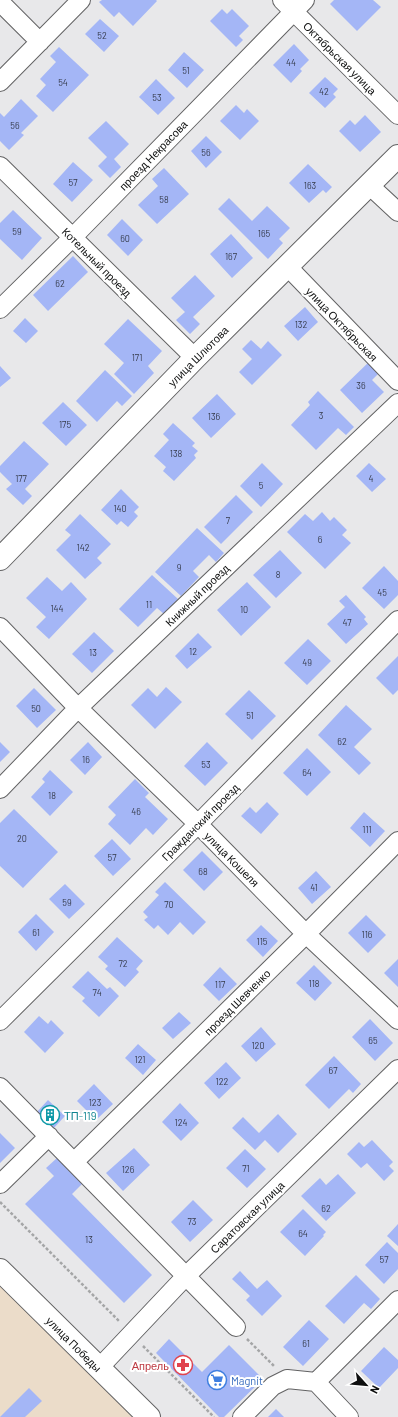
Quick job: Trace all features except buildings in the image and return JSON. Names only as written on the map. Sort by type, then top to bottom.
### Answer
[{"type":"main road","name":"улица Шлютова","points":[[0,559],[195,358],[398,156]]},
{"type":"main road","name":"улица Победы","points":[[0,1270],[149,1417]]},
{"type":"street","points":[[0,82],[82,0]]},
{"type":"street","points":[[0,2],[40,42]]},
{"type":"street","name":"Октябрьская улица","points":[[293,4],[398,115]]},
{"type":"street","name":"проезд Некрасова","points":[[0,309],[72,238],[293,4]]},
{"type":"street","name":"Котельный проезд","points":[[0,166],[195,358]]},
{"type":"street","points":[[369,185],[398,212]]},
{"type":"street","name":"улица Октябрьская","points":[[287,266],[398,381]]},
{"type":"street","name":"Книжный проезд","points":[[0,790],[78,708],[398,403]]},
{"type":"street","name":"Гражданский проезд","points":[[0,1021],[198,824],[398,620]]},
{"type":"street","name":"улица Кошеля","points":[[0,627],[78,708],[198,824],[306,934],[398,1020]]},
{"type":"street","name":"проезд Шевченко","points":[[74,1162],[306,934],[398,840]]},
{"type":"street","name":"Саратовская улица","points":[[98,1368],[185,1277],[398,1069]]},
{"type":"street","points":[[0,1087],[185,1277],[236,1327]]},
{"type":"street","points":[[0,1184],[49,1136]]},
{"type":"street","points":[[316,1382],[398,1300]]},
{"type":"street","points":[[242,1417],[273,1386],[287,1379],[316,1382],[349,1417]]},
{"type":"path","points":[[0,1202],[214,1417]]},
{"type":"path","points":[[236,1327],[287,1379]]},
{"type":"shaded area","points":[[0,1278],[140,1417],[0,1417]]},
{"type":"place","name":"ТП-119","points":[[50,1115]]},
{"type":"place","name":"Апрель","points":[[183,1365]]},
{"type":"place","name":"Magnit","points":[[217,1380]]}]
